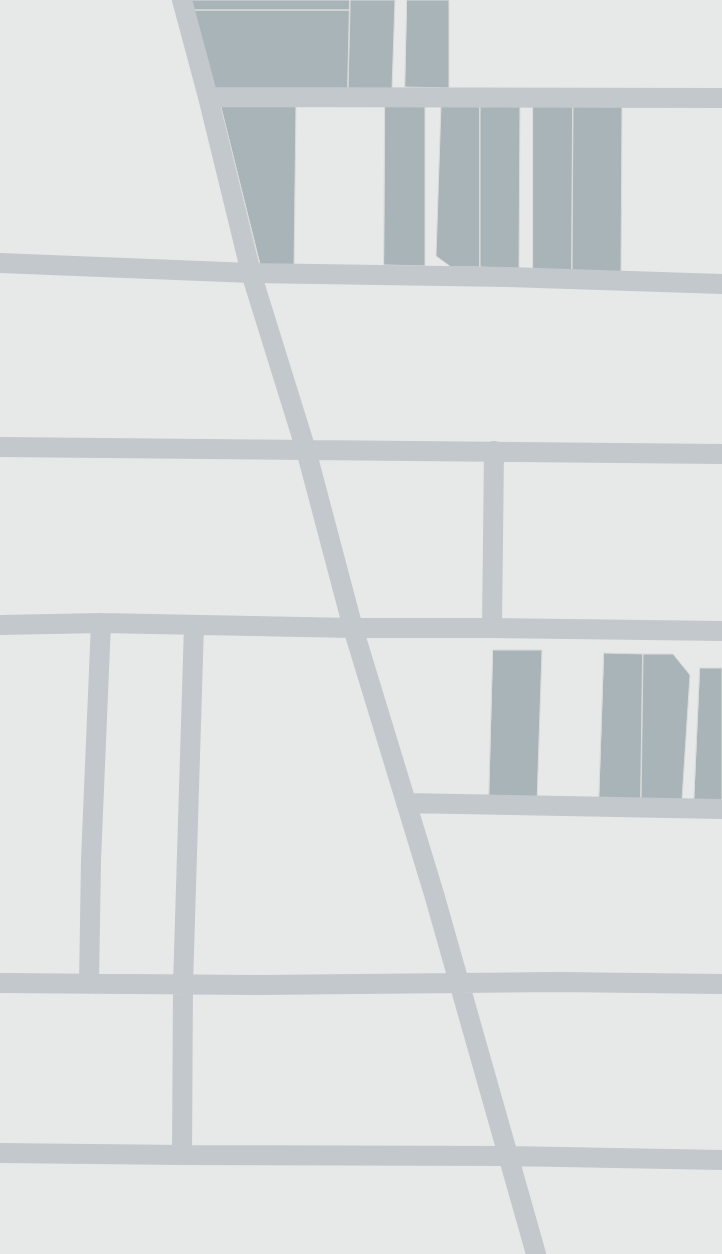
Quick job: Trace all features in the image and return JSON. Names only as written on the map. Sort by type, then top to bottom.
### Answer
[{"type":"lane","points":[[182,0],[208,97],[251,273],[306,450],[353,628],[434,894],[536,1254]]},
{"type":"lane","points":[[208,97],[722,98]]},
{"type":"lane","points":[[0,263],[251,273],[508,276],[722,284]]},
{"type":"lane","points":[[0,447],[722,454]]},
{"type":"lane","points":[[492,628],[494,451]]},
{"type":"lane","points":[[0,625],[101,623],[353,628],[722,631]]},
{"type":"lane","points":[[89,984],[91,860],[101,623]]},
{"type":"lane","points":[[182,1155],[183,985],[194,625]]},
{"type":"lane","points":[[406,804],[722,809]]},
{"type":"lane","points":[[0,983],[183,985],[460,983],[722,984]]},
{"type":"lane","points":[[0,1153],[508,1156],[722,1160]]},
{"type":"shaded area","points":[[0,0],[722,0],[722,1254],[0,1254]]},
{"type":"building","points":[[191,0],[350,0],[350,10],[193,10]]},
{"type":"building","points":[[350,0],[395,0],[392,90],[348,90]]},
{"type":"building","points":[[407,0],[449,0],[449,88],[405,87]]},
{"type":"building","points":[[193,10],[350,10],[348,90],[211,92]]},
{"type":"building","points":[[220,102],[296,104],[294,268],[261,267]]},
{"type":"building","points":[[385,103],[425,104],[425,266],[384,265]]},
{"type":"building","points":[[480,104],[520,104],[519,269],[480,267]]},
{"type":"building","points":[[480,104],[480,267],[451,267],[436,256],[441,105]]},
{"type":"building","points":[[533,106],[573,106],[572,271],[533,269]]},
{"type":"building","points":[[573,106],[622,106],[621,274],[572,271]]},
{"type":"building","points":[[493,650],[542,650],[537,802],[489,799]]},
{"type":"building","points":[[604,653],[643,654],[641,802],[599,802]]},
{"type":"building","points":[[643,654],[673,654],[690,675],[682,800],[641,802]]},
{"type":"building","points":[[700,668],[722,668],[722,806],[694,803]]}]
